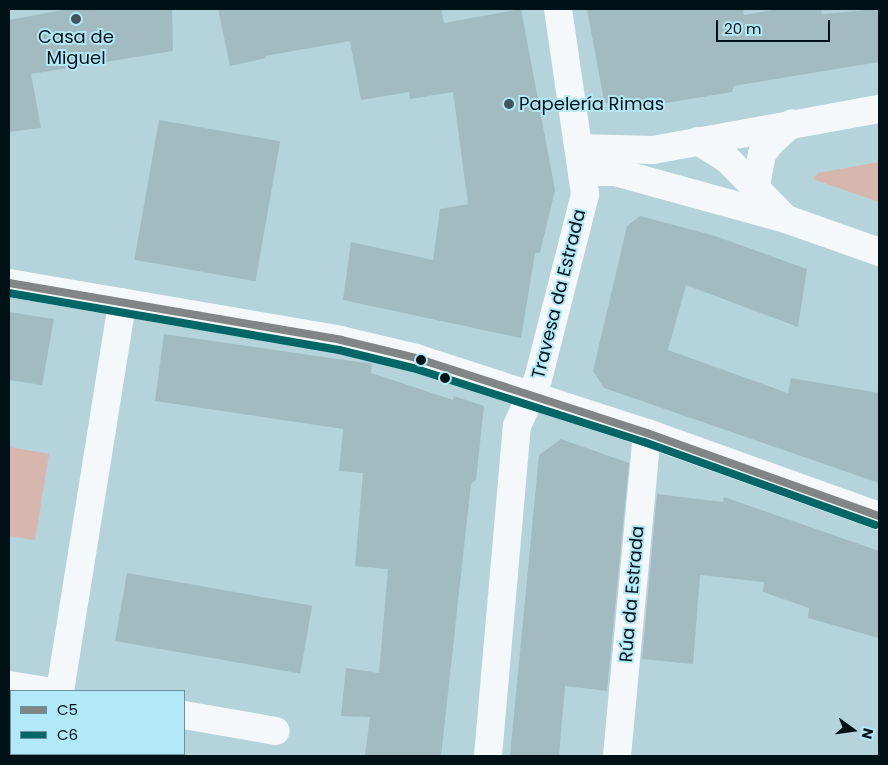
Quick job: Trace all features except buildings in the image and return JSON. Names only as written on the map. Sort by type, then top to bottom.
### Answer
[{"type":"street","name":"Travesa da Estrada","points":[[488,756],[517,426],[533,394],[572,252],[585,194],[558,9]]},
{"type":"street","points":[[581,160],[652,150],[879,109]]},
{"type":"street","points":[[755,190],[762,154],[770,142],[792,124]]},
{"type":"street","points":[[698,141],[727,159],[755,190],[786,219]]},
{"type":"street","points":[[581,160],[615,172],[786,219],[879,252]]},
{"type":"street","points":[[9,283],[341,340],[416,358],[533,394],[879,516]]},
{"type":"street","points":[[60,690],[122,302]]},
{"type":"street","name":"Rúa da Estrada","points":[[617,756],[647,433]]},
{"type":"street","points":[[9,684],[41,690]]},
{"type":"street","points":[[185,715],[276,731]]},
{"type":"shaded area","points":[[879,162],[879,202],[813,179],[818,173]]},
{"type":"shaded area","points":[[9,447],[49,454],[35,540],[9,536]]},
{"type":"transit line","name":"C5","points":[[9,283],[341,340],[416,358],[647,433],[879,516]]},
{"type":"transit line","name":"C6","points":[[9,293],[339,350],[413,368],[644,442],[876,525]]},
{"type":"place","name":"Casa de Miguel","points":[[76,19]]},
{"type":"place","name":"Papelería Rimas","points":[[509,104]]}]
